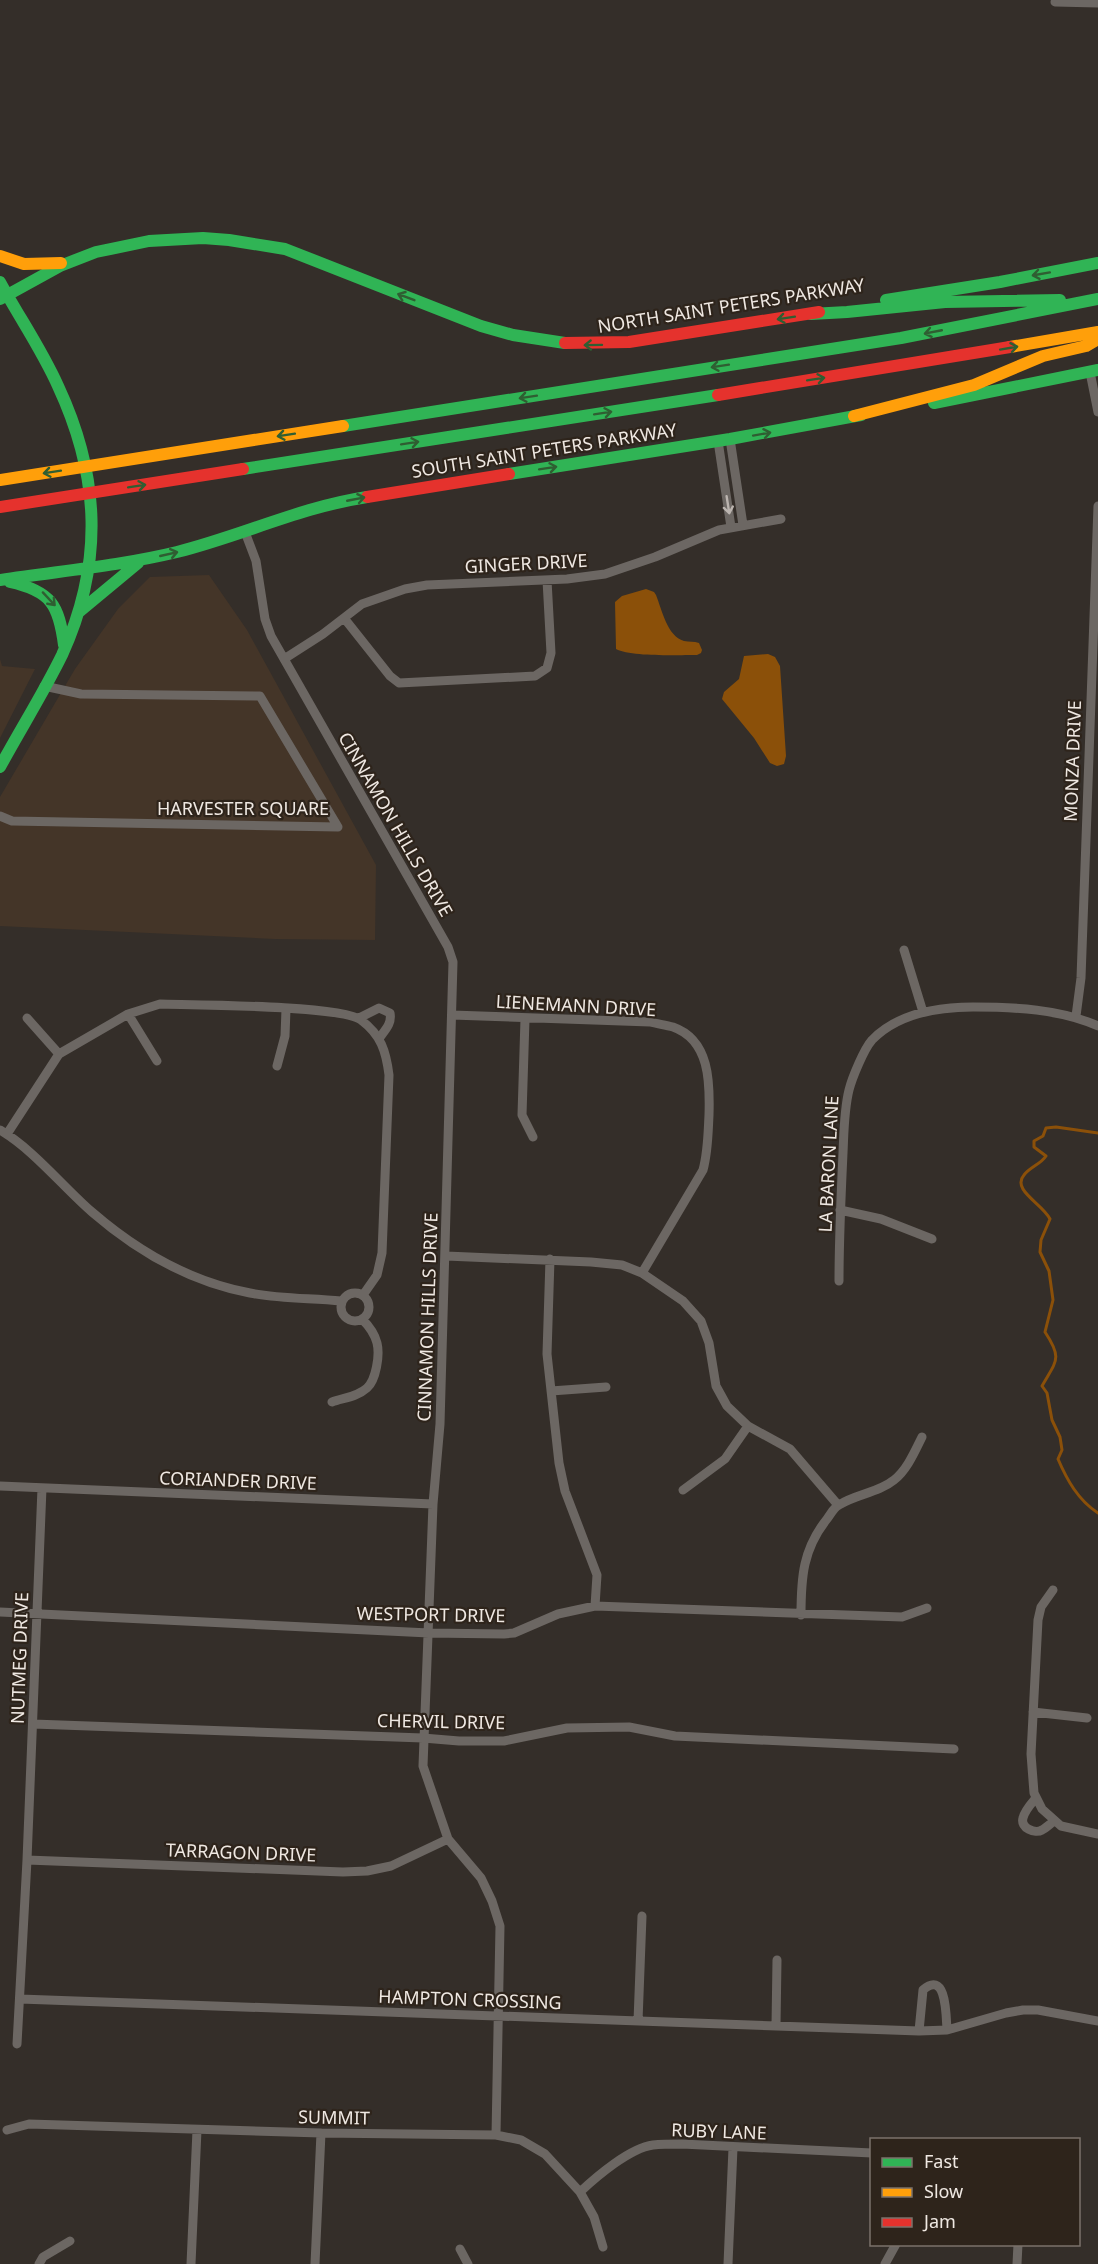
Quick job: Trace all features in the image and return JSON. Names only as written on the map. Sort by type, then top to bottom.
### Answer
[{"type":"main road","name":"NORTH SAINT PETERS PARKWAY","points":[[3,297],[68,263],[123,245],[162,239],[201,237],[251,242],[285,249],[504,333],[570,344],[619,344],[811,314],[1098,263]]},
{"type":"main road","points":[[0,256],[24,264],[68,263]]},
{"type":"main road","points":[[0,282],[3,297],[58,384],[82,445],[90,482],[93,515],[91,567],[79,612],[64,650],[0,767]]},
{"type":"main road","points":[[811,314],[837,315],[907,305],[1008,299],[1096,300]]},
{"type":"main road","points":[[0,480],[819,351],[1096,300]]},
{"type":"main road","points":[[0,507],[904,366],[1098,332]]},
{"type":"main road","points":[[854,416],[974,385],[1043,356],[1086,346],[1098,339]]},
{"type":"main road","name":"SOUTH SAINT PETERS PARKWAY","points":[[0,581],[61,570],[143,560],[179,552],[329,504],[354,499],[724,440],[924,405],[1094,371]]},
{"type":"main road","points":[[0,515],[38,501]]},
{"type":"main road","points":[[79,612],[143,560]]},
{"type":"main road","points":[[0,581],[30,585],[47,596],[56,607],[62,624],[64,650]]},
{"type":"street","points":[[1055,2],[1098,3]]},
{"type":"street","points":[[1094,371],[1098,412]]},
{"type":"street","points":[[724,440],[743,525]]},
{"type":"street","points":[[724,440],[731,527]]},
{"type":"street","name":"MONZA DRIVE","points":[[1076,1016],[1081,978],[1095,679],[1098,506]]},
{"type":"street","name":"GINGER DRIVE","points":[[284,659],[370,600],[415,587],[586,577],[622,570],[731,527],[781,519]]},
{"type":"street","name":"CINNAMON HILLS DRIVE","points":[[245,532],[256,561],[265,619],[271,636],[448,947],[453,962],[440,1424],[433,1504],[423,1766],[448,1839],[480,1878],[492,1901],[500,1926],[496,2135]]},
{"type":"street","points":[[344,618],[390,676],[399,683],[535,676],[543,672],[550,658],[548,580]]},
{"type":"street","name":"HARVESTER SQUARE","points":[[0,816],[12,821],[338,827],[260,696],[81,694],[44,686]]},
{"type":"street","points":[[904,950],[923,1012]]},
{"type":"street","points":[[341,1302],[251,1294],[197,1283],[149,1254],[101,1220],[3,1132],[59,1054],[128,1014],[160,1004],[333,1011],[359,1018],[380,1037],[385,1048],[389,1075],[382,1253],[376,1275],[363,1295]]},
{"type":"street","name":"LA BARON LANE","points":[[839,1281],[845,1115],[849,1088],[870,1042],[883,1031],[923,1012],[955,1007],[998,1007],[1076,1016],[1098,1026]]},
{"type":"street","points":[[359,1018],[379,1008],[390,1013],[391,1019],[380,1037]]},
{"type":"street","points":[[277,1066],[285,1036],[286,1009]]},
{"type":"street","points":[[128,1014],[157,1061]]},
{"type":"street","name":"LIENEMANN DRIVE","points":[[452,1015],[650,1022],[675,1027],[693,1040],[707,1065],[710,1084],[707,1155],[703,1170],[642,1273]]},
{"type":"street","points":[[27,1018],[59,1054]]},
{"type":"street","points":[[525,1019],[522,1115],[533,1137]]},
{"type":"street","points":[[840,1210],[881,1219],[932,1239]]},
{"type":"street","points":[[446,1256],[550,1259],[622,1265],[642,1273],[683,1301],[701,1321],[710,1343],[716,1386],[727,1406],[748,1426],[790,1449],[838,1505]]},
{"type":"street","points":[[550,1259],[547,1354],[551,1391],[564,1491],[597,1575],[594,1606]]},
{"type":"street","points":[[351,1292],[363,1295],[368,1299],[369,1308],[363,1319],[357,1321],[347,1319],[341,1311],[341,1302],[344,1297],[351,1292]]},
{"type":"street","points":[[332,1402],[360,1394],[369,1386],[376,1366],[378,1344],[363,1319]]},
{"type":"street","points":[[551,1391],[606,1387]]},
{"type":"street","points":[[682,1490],[725,1459],[748,1426]]},
{"type":"street","points":[[801,1615],[801,1590],[809,1546],[818,1530],[838,1505],[875,1491],[895,1480],[922,1437]]},
{"type":"street","name":"CORIANDER DRIVE","points":[[0,1486],[433,1504]]},
{"type":"street","name":"NUTMEG DRIVE","points":[[17,2044],[42,1488]]},
{"type":"street","points":[[1053,1590],[1041,1607],[1038,1620],[1031,1776],[1036,1797],[1042,1809],[1054,1821],[1061,1826],[1098,1834]]},
{"type":"street","name":"WESTPORT DRIVE","points":[[0,1612],[429,1633],[514,1633],[558,1614],[594,1606],[902,1617],[927,1608]]},
{"type":"street","points":[[1033,1712],[1087,1718]]},
{"type":"street","name":"CHERVIL DRIVE","points":[[33,1724],[459,1741],[504,1741],[567,1728],[629,1727],[694,1737],[954,1749]]},
{"type":"street","points":[[1036,1797],[1023,1817],[1025,1827],[1041,1832],[1054,1821]]},
{"type":"street","name":"TARRAGON DRIVE","points":[[27,1860],[351,1872],[391,1866],[448,1839]]},
{"type":"street","points":[[638,2021],[642,1916]]},
{"type":"street","points":[[776,2025],[777,1960]]},
{"type":"street","points":[[919,2031],[923,1990],[935,1985],[939,1986],[943,1994],[947,2030]]},
{"type":"street","name":"HAMPTON CROSSING","points":[[20,1999],[919,2031],[947,2030],[1023,2010],[1038,2010],[1098,2021]]},
{"type":"street","name":"SUMMIT","points":[[7,2130],[29,2124],[321,2133],[496,2135],[521,2140],[532,2145],[556,2164],[580,2192],[594,2217],[603,2247]]},
{"type":"street","points":[[191,2264],[197,2130]]},
{"type":"street","points":[[315,2264],[321,2133]]},
{"type":"street","name":"RUBY LANE","points":[[580,2192],[598,2175],[651,2145],[682,2144],[870,2153]]},
{"type":"street","points":[[728,2264],[734,2148]]},
{"type":"street","points":[[39,2264],[43,2257],[70,2241]]},
{"type":"street","points":[[885,2264],[895,2246]]},
{"type":"street","points":[[1017,2264],[1018,2246]]},
{"type":"street","points":[[460,2249],[468,2264]]},
{"type":"shaded area","points":[[209,575],[247,630],[376,865],[375,940],[275,939],[0,926],[0,797],[75,669],[118,609],[150,577]]},
{"type":"shaded area","points":[[646,589],[656,595],[673,634],[684,641],[699,643],[701,653],[697,655],[655,655],[623,652],[616,649],[615,602],[622,596]]},
{"type":"shaded area","points":[[768,654],[775,657],[780,666],[786,756],[784,764],[777,766],[770,763],[754,738],[722,699],[724,692],[739,679],[744,656]]},
{"type":"shaded area","points":[[0,659],[2,666],[35,669],[0,738]]},
{"type":"waterway","points":[[1098,1133],[1056,1127],[1046,1128],[1043,1136],[1034,1141],[1034,1147],[1046,1156],[1026,1172],[1021,1181],[1025,1192],[1050,1219],[1041,1240],[1040,1252],[1049,1271],[1053,1300],[1045,1332],[1054,1348],[1056,1360],[1042,1386],[1047,1393],[1052,1420],[1060,1437],[1062,1450],[1058,1459],[1074,1489],[1098,1513]]},
{"type":"traffic: fast","points":[[0,299],[60,266],[96,252],[149,241],[203,238],[229,240],[285,249],[481,326],[513,335],[565,343]]},
{"type":"traffic: fast","points":[[886,300],[1000,282],[1098,263]]},
{"type":"traffic: fast","points":[[0,282],[45,359],[72,420],[89,486],[91,520],[90,553],[85,587],[76,621],[55,669],[0,767]]},
{"type":"traffic: fast","points":[[343,426],[901,338],[1098,299]]},
{"type":"traffic: fast","points":[[811,314],[945,302],[1060,300]]},
{"type":"traffic: fast","points":[[934,403],[1098,370]]},
{"type":"traffic: fast","points":[[243,469],[718,395]]},
{"type":"traffic: fast","points":[[509,474],[730,439],[861,415]]},
{"type":"traffic: fast","points":[[0,580],[155,557],[318,508],[367,497]]},
{"type":"traffic: fast","points":[[79,612],[138,563]]},
{"type":"traffic: fast","points":[[10,582],[35,590],[51,602],[56,610],[64,645]]},
{"type":"traffic: slow","points":[[0,256],[24,264],[61,263]]},
{"type":"traffic: slow","points":[[1010,347],[1098,332]]},
{"type":"traffic: slow","points":[[854,416],[974,385],[1043,356],[1086,346],[1098,339]]},
{"type":"traffic: slow","points":[[0,480],[343,426]]},
{"type":"traffic: jam","points":[[565,343],[629,342],[819,312]]},
{"type":"traffic: jam","points":[[718,395],[1010,347]]},
{"type":"traffic: jam","points":[[0,507],[243,469]]},
{"type":"traffic: jam","points":[[367,497],[509,474]]}]
